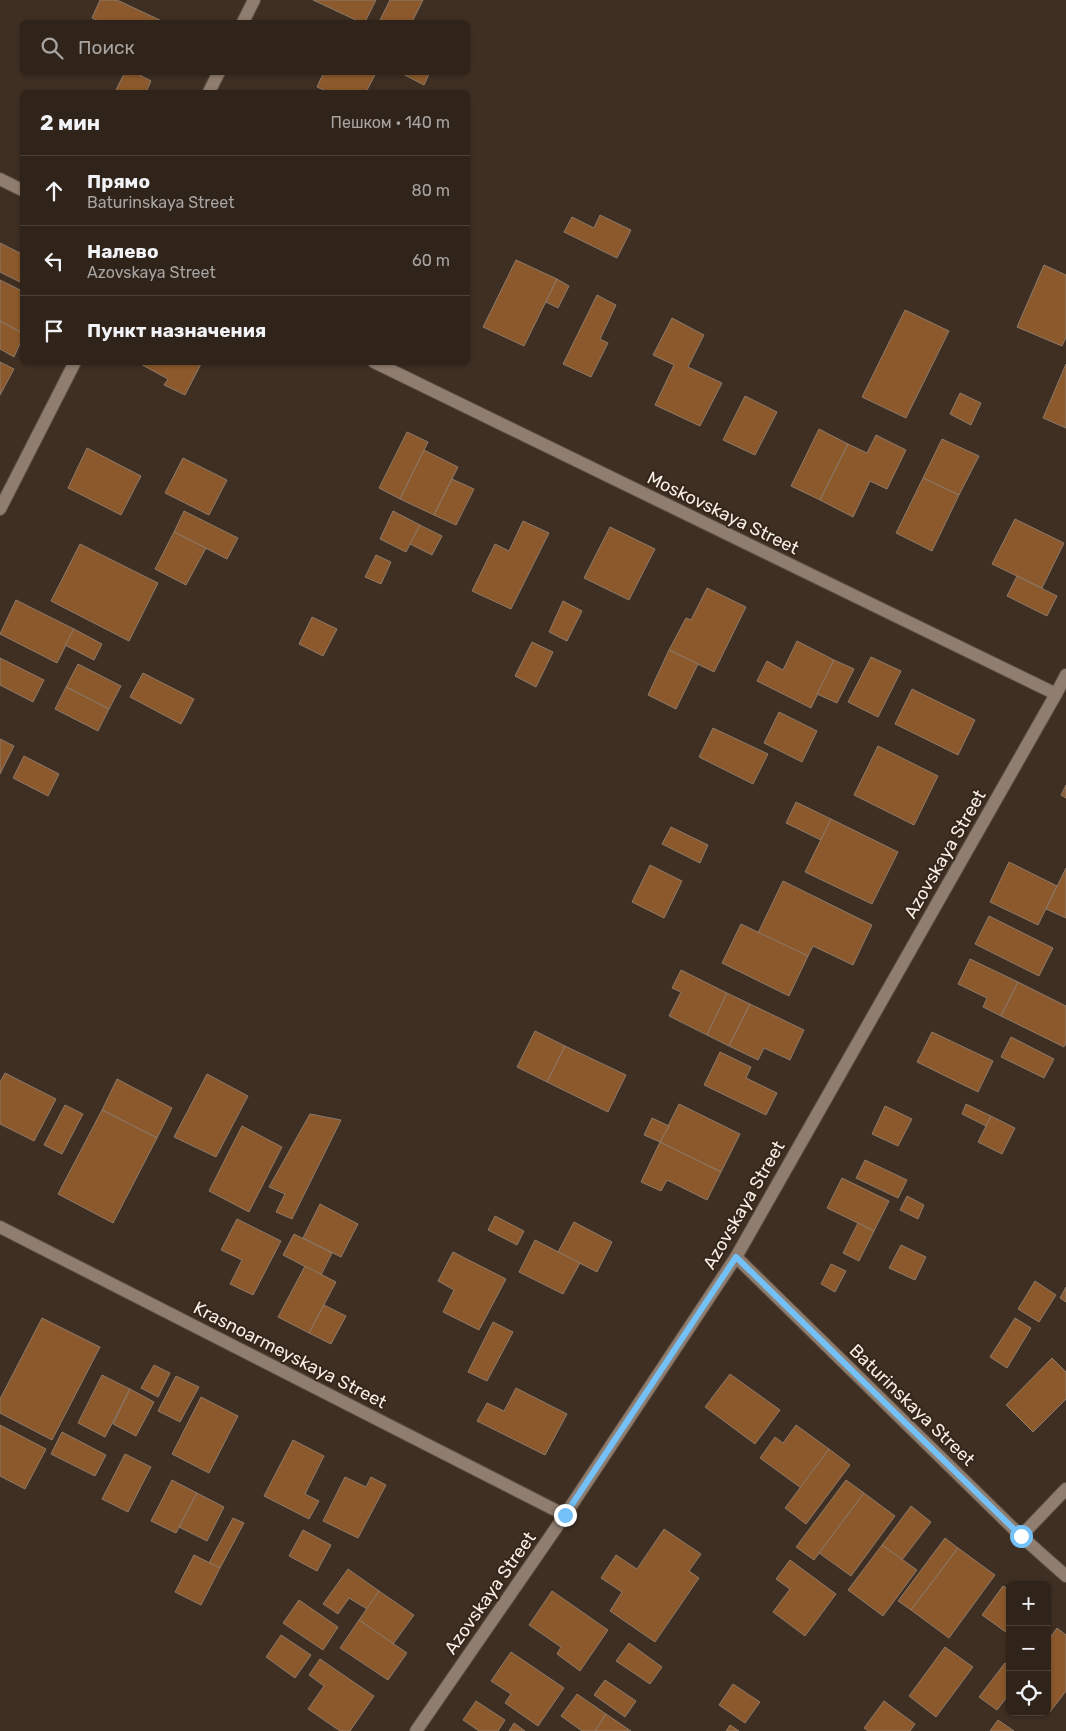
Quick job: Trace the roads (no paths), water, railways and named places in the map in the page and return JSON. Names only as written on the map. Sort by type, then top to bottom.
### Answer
[{"type":"street","points":[[245,20],[254,0]]},
{"type":"street","points":[[210,90],[218,75]]},
{"type":"street","points":[[0,179],[20,189]]},
{"type":"street","points":[[0,509],[73,365]]},
{"type":"street","name":"Moskovskaya Street","points":[[380,365],[1056,694]]},
{"type":"street","name":"Azovskaya Street","points":[[416,1731],[565,1515],[736,1257],[1066,675]]},
{"type":"street","name":"Krasnoarmeyskaya Street","points":[[0,1227],[565,1515]]},
{"type":"street","name":"Baturinskaya Street","points":[[736,1257],[1021,1536],[1066,1576]]},
{"type":"street","points":[[1021,1536],[1066,1489]]}]
